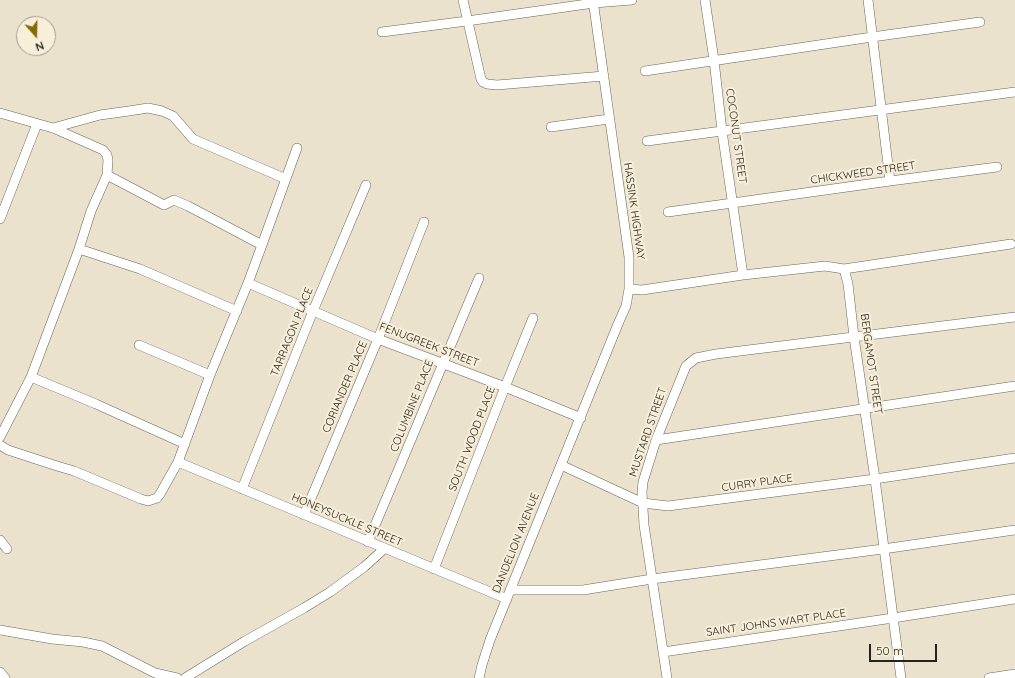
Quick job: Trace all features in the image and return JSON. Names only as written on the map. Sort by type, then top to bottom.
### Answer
[{"type":"street","points":[[463,0],[481,78],[487,84],[497,85],[604,76]]},
{"type":"street","points":[[382,32],[468,22],[593,2],[632,0]]},
{"type":"street","name":"COCONUT STREET","points":[[705,0],[714,60],[722,131],[744,276]]},
{"type":"street","points":[[868,0],[880,109],[890,181]]},
{"type":"street","name":"HASSINK HIGHWAY","points":[[581,418],[626,306],[629,289],[628,257],[593,2]]},
{"type":"street","points":[[645,71],[872,36],[980,22]]},
{"type":"street","points":[[647,141],[1015,92]]},
{"type":"street","points":[[53,128],[129,110],[148,108],[162,111],[173,116],[193,140],[286,179]]},
{"type":"street","points":[[0,113],[53,128],[103,150],[107,155],[108,160],[107,174],[91,211],[79,249],[31,377],[0,437]]},
{"type":"street","points":[[551,127],[610,119]]},
{"type":"street","points":[[0,219],[38,124]]},
{"type":"street","points":[[0,445],[57,466],[74,470],[135,497],[148,501],[153,500],[160,494],[178,462],[210,375],[248,283],[297,148]]},
{"type":"street","name":"CHICKWEED STREET","points":[[668,212],[997,167]]},
{"type":"street","points":[[107,174],[164,205],[174,200],[188,206],[262,245]]},
{"type":"street","name":"TARRAGON PLACE","points":[[242,489],[313,311],[366,185]]},
{"type":"street","name":"CORIANDER PLACE","points":[[304,515],[378,339],[424,222]]},
{"type":"street","points":[[629,289],[642,290],[826,266],[844,268],[1011,244]]},
{"type":"street","points":[[79,249],[140,269],[237,311]]},
{"type":"street","name":"BERGAMOT STREET","points":[[844,268],[848,284],[901,678]]},
{"type":"street","name":"COLUMBINE PLACE","points":[[368,542],[479,278]]},
{"type":"street","name":"FENUGREEK STREET","points":[[248,283],[378,339],[505,387],[581,418]]},
{"type":"street","name":"MUSTARD STREET","points":[[667,678],[644,524],[643,482],[656,440],[686,366],[696,358],[716,354],[1015,317]]},
{"type":"street","name":"SOUTH WOOD PLACE","points":[[434,569],[533,318]]},
{"type":"street","points":[[139,345],[210,375]]},
{"type":"street","points":[[31,377],[185,444]]},
{"type":"street","points":[[656,440],[1015,386]]},
{"type":"street","name":"DANDELION AVENUE","points":[[480,678],[482,665],[490,640],[581,418]]},
{"type":"street","name":"CURRY PLACE","points":[[643,504],[655,506],[680,505],[875,479],[1015,458]]},
{"type":"street","name":"HONEYSUCKLE STREET","points":[[178,462],[506,599]]},
{"type":"street","points":[[562,465],[643,504]]},
{"type":"street","points":[[510,590],[582,590],[652,579],[1015,530]]},
{"type":"street","points":[[0,540],[7,549]]},
{"type":"street","points":[[186,678],[245,641],[330,592],[364,567],[384,549]]},
{"type":"street","name":"SAINT JOHNS WART PLACE","points":[[663,652],[1015,599]]},
{"type":"street","points":[[0,630],[102,646],[155,673],[177,678]]},
{"type":"street","points":[[0,672],[5,678]]},
{"type":"street","points":[[989,678],[1015,674]]}]
